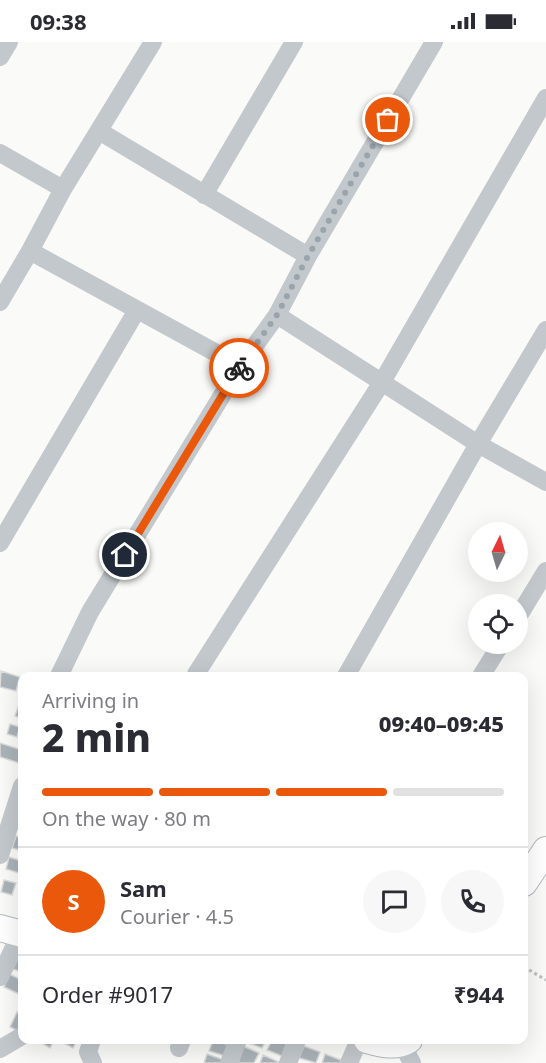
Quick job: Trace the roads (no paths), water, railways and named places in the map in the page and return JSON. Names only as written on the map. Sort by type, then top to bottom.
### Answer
[{"type":"main road","points":[[528,877],[546,850]]},
{"type":"street","points":[[0,57],[9,42]]},
{"type":"street","points":[[0,302],[63,189],[153,42]]},
{"type":"street","points":[[204,195],[294,42]]},
{"type":"street","points":[[61,672],[90,612],[240,366],[277,315],[308,256],[434,42]]},
{"type":"street","points":[[197,672],[382,382],[546,98]]},
{"type":"street","points":[[99,131],[308,256]]},
{"type":"street","points":[[0,153],[63,189]]},
{"type":"street","points":[[30,251],[240,366]]},
{"type":"street","points":[[0,543],[137,310]]},
{"type":"street","points":[[277,315],[478,444],[546,482]]},
{"type":"street","points":[[348,672],[478,444],[546,330]]},
{"type":"street","points":[[528,601],[546,571]]},
{"type":"street","points":[[484,672],[495,654]]},
{"type":"street","points":[[0,855],[18,799]]},
{"type":"street","points":[[0,977],[14,932]]},
{"type":"street","points":[[0,1049],[18,1038]]},
{"type":"street","points":[[91,1044],[88,1052],[93,1063]]},
{"type":"street","points":[[229,1063],[236,1044]]},
{"type":"street","points":[[288,1063],[295,1044]]},
{"type":"street","points":[[350,1063],[388,1044]]}]
